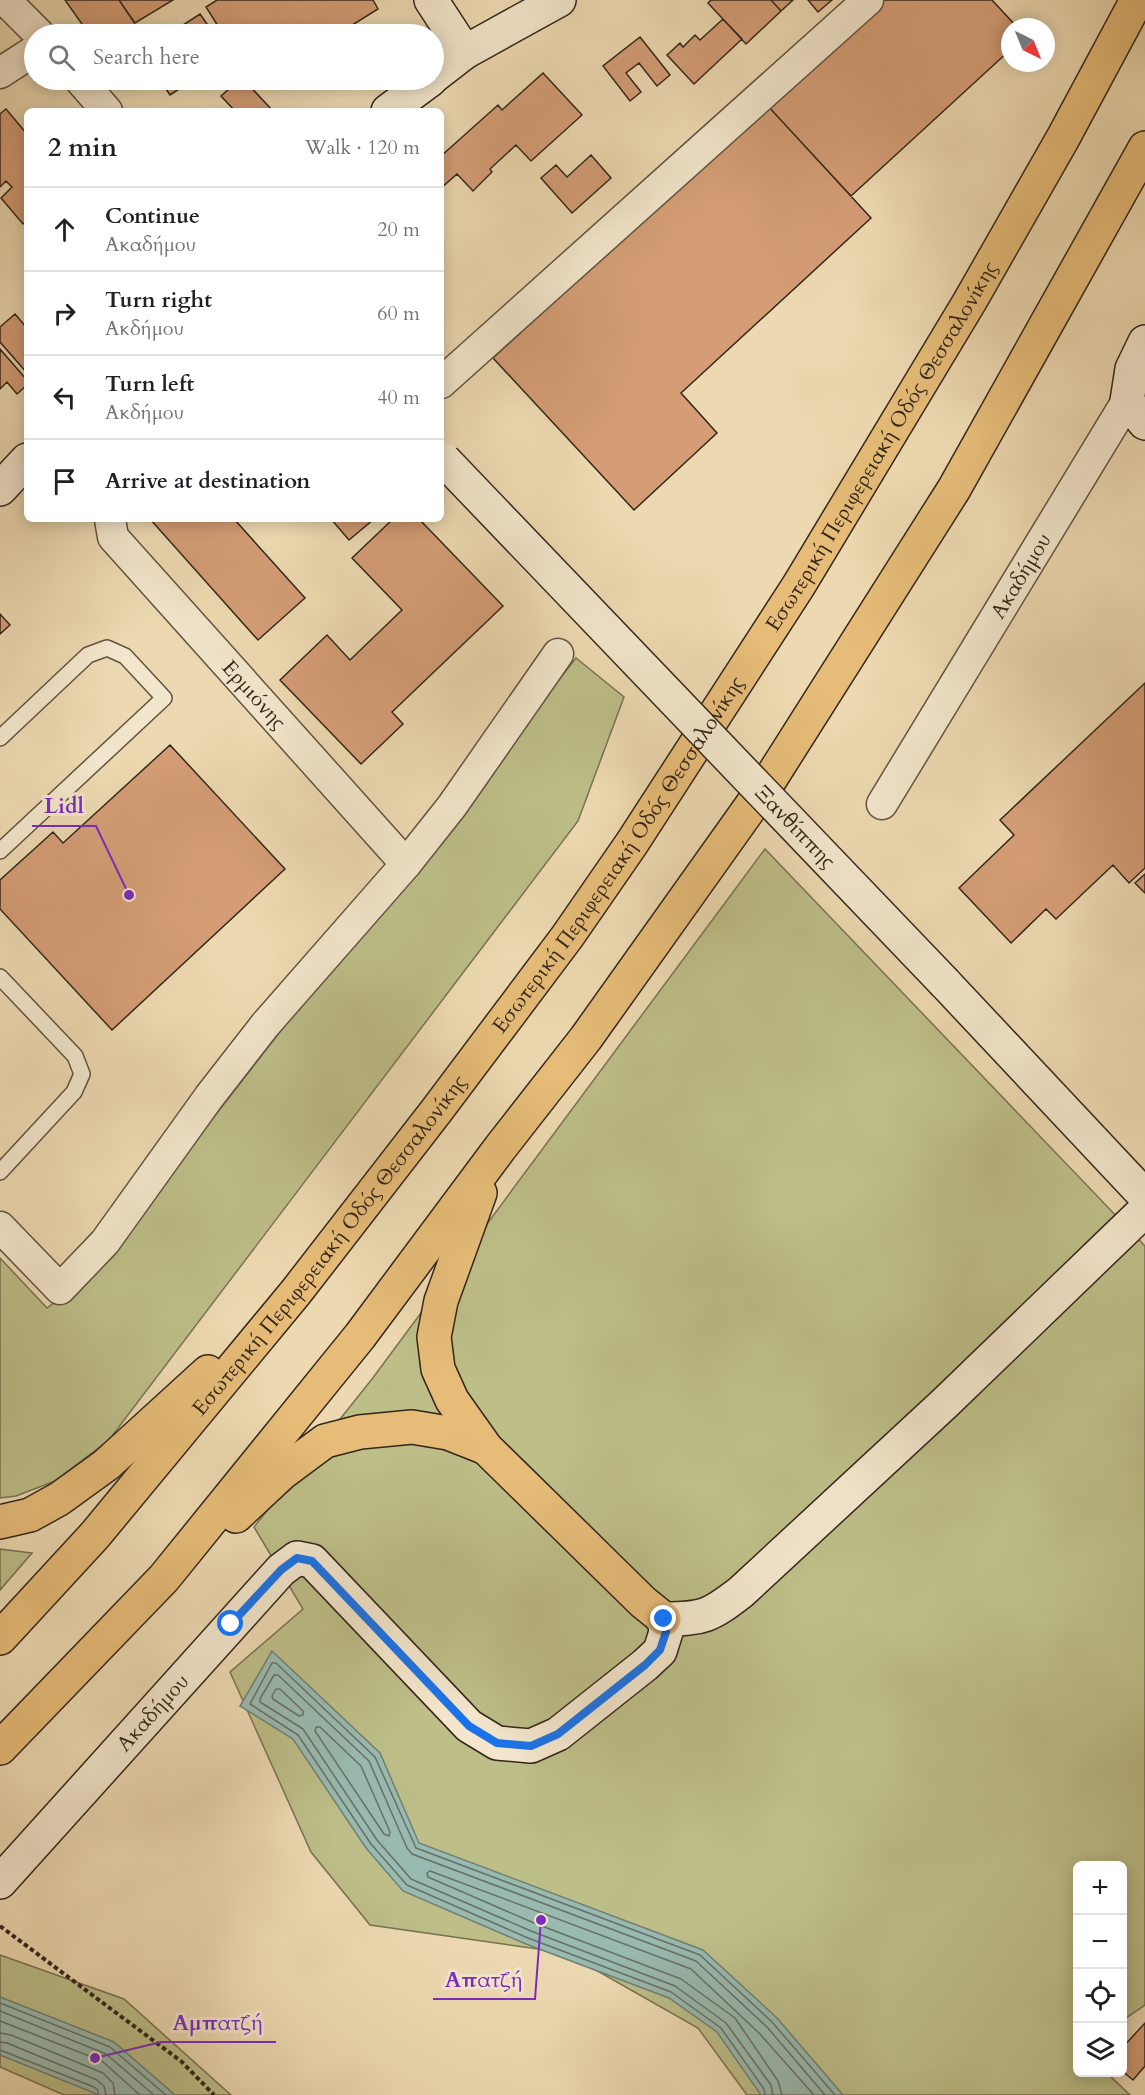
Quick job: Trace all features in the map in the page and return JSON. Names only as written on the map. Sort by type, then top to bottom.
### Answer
[{"type":"highway","name":"Εσωτερική Περιφερειακή Οδός Θεσσαλονίκης","points":[[0,1638],[95,1535],[296,1292],[560,946],[632,843],[799,585],[970,302],[1063,138],[1137,0]]},
{"type":"highway","points":[[164,1578],[360,1336],[500,1148],[586,1038],[769,781],[954,489],[1145,148]]},
{"type":"highway","points":[[500,1148],[474,1205],[441,1301],[434,1337],[438,1369],[452,1400],[486,1448],[643,1602],[664,1619]]},
{"type":"highway","points":[[0,1522],[30,1515],[59,1499],[106,1465],[296,1292]]},
{"type":"highway","points":[[0,1748],[164,1578],[282,1473],[325,1441],[360,1432],[412,1427],[448,1433],[486,1448]]},
{"type":"street","points":[[431,0],[465,52]]},
{"type":"street","points":[[444,68],[465,52],[559,0]]},
{"type":"street","points":[[444,380],[868,0]]},
{"type":"street","points":[[20,4],[33,24]]},
{"type":"street","points":[[0,73],[24,57]]},
{"type":"street","points":[[89,90],[104,108]]},
{"type":"street","points":[[392,108],[416,90]]},
{"type":"street","name":"Ακαδήμου","points":[[882,804],[1136,412],[1132,369],[1145,342]]},
{"type":"street","name":"Ξανθίππης","points":[[444,461],[945,983],[1145,1196]]},
{"type":"street","points":[[0,489],[24,463]]},
{"type":"street","name":"Ερμιόνης","points":[[110,522],[113,537],[406,864]]},
{"type":"street","points":[[0,1227],[60,1289],[105,1242],[208,1097],[265,1025],[406,864],[482,764],[558,654]]},
{"type":"street","points":[[664,1619],[692,1619],[715,1612],[741,1592],[936,1411],[1145,1210]]},
{"type":"street","name":"Ακαδήμου","points":[[0,1882],[281,1570],[297,1558],[312,1561],[469,1726],[497,1743],[531,1746],[558,1734],[645,1665],[660,1650],[666,1632],[664,1619]]},
{"type":"lane","points":[[0,738],[88,654],[107,648],[125,656],[164,698],[0,851]]},
{"type":"lane","points":[[0,977],[75,1056],[82,1074],[74,1092],[0,1172]]},
{"type":"path","points":[[0,1926],[182,2062],[214,2095]]},
{"type":"green space","points":[[576,658],[624,697],[578,821],[109,1440],[55,1481],[16,1496],[0,1498],[0,1258],[47,1308],[92,1274]]},
{"type":"green space","points":[[765,849],[1145,1246],[1145,2005],[1127,2017],[1127,1861],[1073,1861],[1073,2077],[1111,2077],[1130,2095],[747,2095],[698,2028],[566,1953],[370,1925],[311,1852],[230,1672],[303,1609],[254,1527],[372,1379]]},
{"type":"green space","points":[[0,1549],[32,1553],[0,1590]]},
{"type":"green space","points":[[0,1955],[124,1999],[231,2095],[64,2095],[0,2067]]},
{"type":"water","points":[[272,1651],[380,1753],[419,1843],[703,1950],[777,2018],[843,2095],[761,2095],[717,2032],[669,1998],[526,1944],[403,1891],[366,1848],[293,1739],[240,1706]]},
{"type":"water","points":[[0,1997],[114,2042],[175,2095],[99,2095],[0,2055]]},
{"type":"building","points":[[65,0],[119,0],[135,24],[82,24]]},
{"type":"building","points":[[119,0],[173,0],[135,23]]},
{"type":"building","points":[[217,0],[373,0],[378,9],[354,24],[217,24],[206,7]]},
{"type":"building","points":[[711,0],[771,0],[781,11],[746,44],[708,3]]},
{"type":"building","points":[[771,0],[793,0],[781,11]]},
{"type":"building","points":[[808,0],[832,0],[818,12]]},
{"type":"building","points":[[881,0],[992,0],[1009,18],[1001,18],[1001,58],[851,196],[767,105]]},
{"type":"building","points":[[200,14],[207,24],[184,24]]},
{"type":"building","points":[[723,19],[742,39],[694,84],[667,55],[680,43],[683,47],[695,35],[700,40]]},
{"type":"building","points":[[640,37],[670,75],[657,86],[639,63],[626,73],[641,92],[630,101],[603,66]]},
{"type":"building","points":[[543,73],[582,115],[531,161],[516,145],[490,169],[492,172],[473,191],[457,174],[444,185],[444,153],[498,105],[502,110]]},
{"type":"building","points":[[167,90],[178,90],[170,95]]},
{"type":"building","points":[[228,90],[253,90],[270,108],[232,108],[221,96]]},
{"type":"building","points":[[767,105],[871,218],[681,393],[717,433],[634,510],[493,358]]},
{"type":"building","points":[[6,109],[24,130],[23,224],[1,198],[12,187],[6,181],[0,187],[0,114]]},
{"type":"building","points":[[591,155],[611,178],[572,213],[541,178],[556,165],[567,177]]},
{"type":"building","points":[[15,314],[24,324],[24,370],[0,342],[0,327]]},
{"type":"building","points":[[0,349],[24,377],[24,388],[17,394],[7,382],[0,389]]},
{"type":"building","points":[[153,522],[237,522],[305,598],[258,640]]},
{"type":"building","points":[[334,522],[370,522],[349,540]]},
{"type":"building","points":[[390,522],[422,522],[503,606],[392,712],[403,724],[361,764],[280,680],[327,635],[350,660],[402,610],[352,558]]},
{"type":"building","points":[[0,614],[10,625],[0,634]]},
{"type":"building","points":[[1145,683],[1145,868],[1129,883],[1113,865],[1056,919],[1046,909],[1011,943],[959,888],[1014,835],[1000,820]]},
{"type":"building","points":[[170,745],[285,869],[112,1030],[0,909],[0,880],[53,832],[63,843]]},
{"type":"building","points":[[1145,874],[1145,893],[1135,883]]},
{"type":"building","points":[[1145,2023],[1145,2066],[1133,2080],[1127,2075],[1127,2043]]},
{"type":"place","name":"Lidl","points":[[129,895]]},
{"type":"place","name":"Απατζή","points":[[541,1920]]},
{"type":"place","name":"Αμπατζή","points":[[95,2058]]},
{"type":"route","points":[[231,1624],[281,1570],[297,1558],[312,1561],[469,1726],[497,1743],[531,1746],[558,1734],[645,1665],[660,1650],[666,1632],[664,1619]]}]
